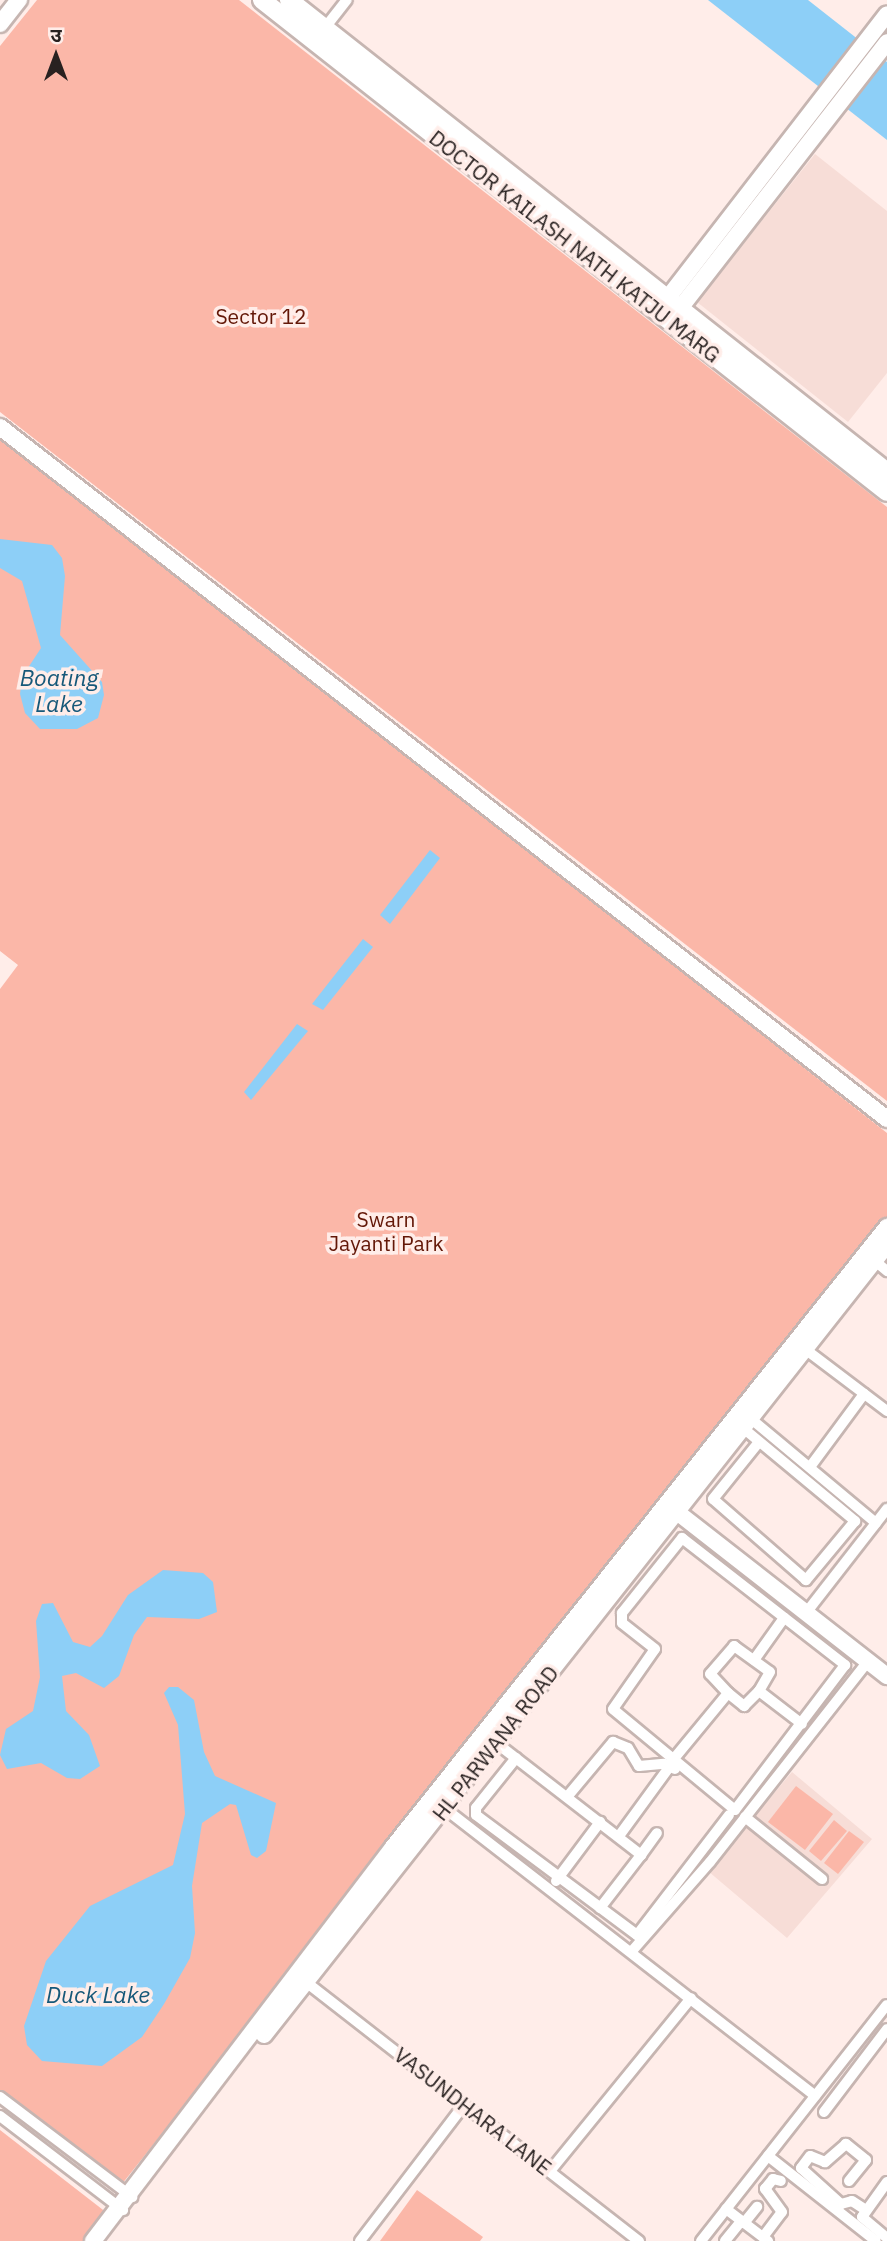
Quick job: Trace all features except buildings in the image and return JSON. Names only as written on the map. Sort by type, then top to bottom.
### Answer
[{"type":"main road","name":"DOCTOR KAILASH NATH KATJU MARG","points":[[262,0],[668,310],[887,472]]},
{"type":"main road","name":"DOCTOR KAILASH NATH KATJU MARG","points":[[289,0],[887,492]]},
{"type":"street","points":[[0,24],[19,0]]},
{"type":"street","points":[[324,29],[347,0]]},
{"type":"street","points":[[668,310],[808,130],[887,14]]},
{"type":"street","points":[[808,130],[887,42]]},
{"type":"street","points":[[0,415],[887,1108]]},
{"type":"street","points":[[0,427],[887,1119]]},
{"type":"street","points":[[93,2241],[127,2203],[672,1508],[887,1227]]},
{"type":"street","name":"HL PARWANA ROAD","points":[[103,2241],[127,2203],[306,1982],[439,1804],[495,1742],[666,1526],[672,1508],[746,1423],[805,1349],[881,1266],[887,1245]]},
{"type":"street","points":[[805,1349],[887,1411]]},
{"type":"street","points":[[810,1467],[864,1394]]},
{"type":"street","points":[[746,1423],[759,1442],[856,1521],[806,1580],[713,1499],[759,1442]]},
{"type":"street","points":[[746,1423],[810,1467],[876,1523]]},
{"type":"street","points":[[672,1508],[887,1676]]},
{"type":"street","points":[[806,1613],[887,1509]]},
{"type":"street","points":[[666,1526],[845,1665]]},
{"type":"street","points":[[682,1538],[622,1613],[622,1623],[655,1649],[613,1709],[729,1815],[743,1820],[822,1879]]},
{"type":"street","points":[[754,1660],[784,1618]]},
{"type":"street","points":[[734,1646],[754,1660],[771,1675],[760,1691],[744,1706],[710,1674],[734,1646]]},
{"type":"street","points":[[567,1797],[610,1743],[623,1744],[639,1766],[671,1764],[735,1810],[845,1665],[862,1657]]},
{"type":"street","points":[[632,1951],[743,1820],[862,1657]]},
{"type":"street","points":[[760,1691],[802,1724]]},
{"type":"street","points":[[619,1836],[671,1764],[728,1693]]},
{"type":"street","points":[[495,1742],[641,1855]]},
{"type":"street","points":[[516,1758],[476,1808],[476,1815],[560,1876],[631,1933],[640,1934],[729,1815]]},
{"type":"street","points":[[439,1804],[551,1888],[815,2096]]},
{"type":"street","points":[[551,1888],[600,1822]]},
{"type":"street","points":[[600,1908],[657,1833]]},
{"type":"street","name":"VASUNDHARA LANE","points":[[306,1982],[639,2241]]},
{"type":"street","points":[[550,2171],[691,1998]]},
{"type":"street","points":[[701,2241],[887,2005]]},
{"type":"street","points":[[824,2112],[887,2029]]},
{"type":"street","points":[[0,2097],[127,2203]]},
{"type":"street","points":[[360,2241],[464,2105]]},
{"type":"street","points":[[0,2116],[127,2203]]},
{"type":"street","points":[[849,2181],[866,2160],[846,2144],[825,2162],[810,2156],[802,2168],[841,2204],[852,2201],[866,2210]]},
{"type":"street","points":[[768,2156],[876,2241]]},
{"type":"street","points":[[726,2209],[766,2239],[782,2212],[765,2189],[772,2179],[781,2181]]},
{"type":"street","points":[[887,2182],[866,2210],[864,2221],[887,2238]]},
{"type":"street","points":[[724,2241],[757,2207]]},
{"type":"shaded area","points":[[815,154],[887,211],[887,373],[848,422],[697,302]]},
{"type":"shaded area","points":[[792,1772],[872,1839],[787,1938],[708,1871]]},
{"type":"green space","name":"Sector 12","points":[[37,0],[239,0],[887,507],[887,1101],[0,412],[0,46]]},
{"type":"green space","name":"Swarn Jayanti Park","points":[[0,436],[887,1133],[887,1221],[118,2189],[0,2097],[0,989],[18,965],[0,951]]},
{"type":"green space","points":[[796,1786],[833,1814],[805,1850],[768,1822]]},
{"type":"green space","points":[[834,1820],[847,1831],[821,1861],[809,1851]]},
{"type":"green space","points":[[849,1831],[864,1842],[838,1874],[824,1863]]},
{"type":"green space","points":[[0,2130],[107,2213],[85,2241],[0,2241]]},
{"type":"green space","points":[[417,2190],[483,2237],[480,2241],[380,2241]]},
{"type":"water","points":[[708,0],[808,0],[887,62],[887,140]]},
{"type":"water","name":"Boating Lake","points":[[0,539],[52,545],[62,558],[65,576],[60,635],[102,682],[104,695],[98,718],[77,729],[40,729],[25,713],[20,694],[22,677],[41,648],[22,581],[0,568]]},
{"type":"water","points":[[430,850],[440,858],[390,924],[380,915]]},
{"type":"water","points":[[363,939],[373,947],[323,1010],[312,1004]]},
{"type":"water","points":[[297,1024],[308,1031],[251,1100],[244,1092]]},
{"type":"water","points":[[163,1570],[203,1573],[213,1582],[217,1612],[199,1619],[147,1617],[134,1635],[119,1676],[104,1688],[76,1673],[62,1676],[66,1711],[89,1735],[100,1766],[80,1779],[67,1778],[41,1763],[7,1769],[0,1755],[6,1729],[33,1711],[40,1677],[36,1621],[42,1604],[53,1603],[73,1642],[90,1647],[102,1636],[128,1595]]},
{"type":"water","name":"Duck Lake","points":[[169,1687],[178,1687],[194,1700],[204,1752],[215,1776],[276,1803],[266,1851],[257,1858],[251,1855],[236,1805],[230,1804],[202,1823],[192,1886],[195,1933],[190,1958],[142,2037],[102,2066],[42,2061],[27,2045],[24,2026],[46,1961],[90,1906],[173,1865],[185,1814],[178,1725],[164,1693]]}]
